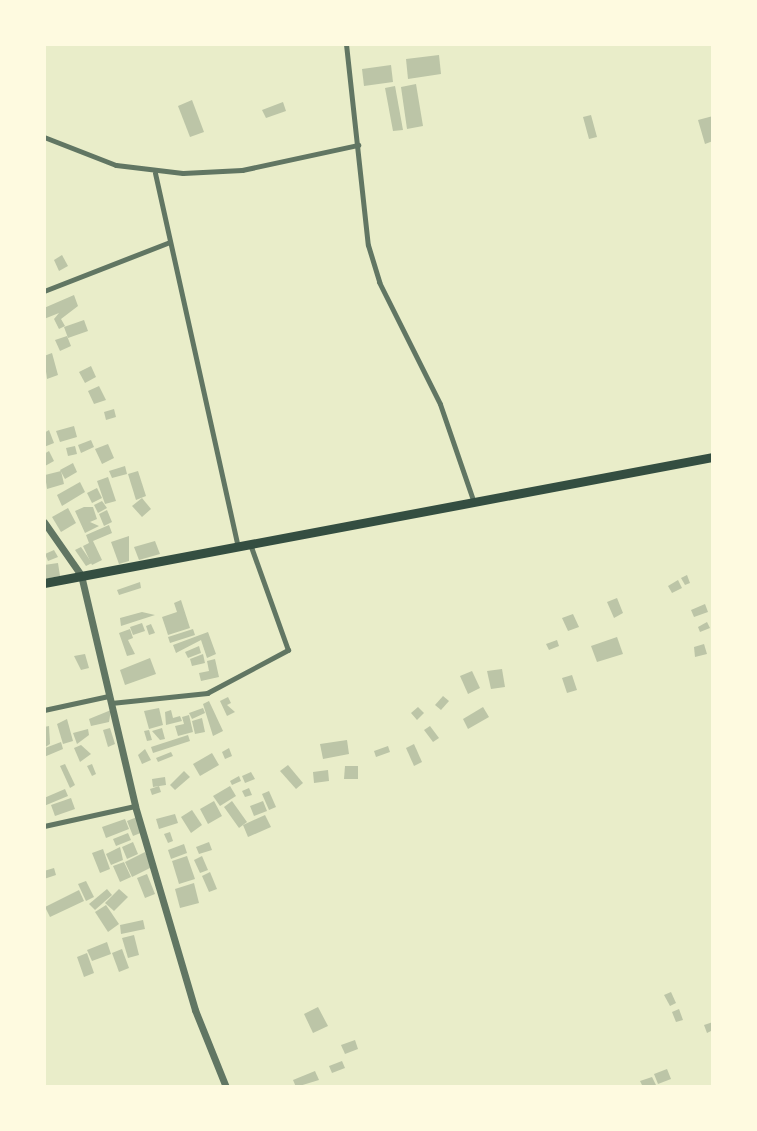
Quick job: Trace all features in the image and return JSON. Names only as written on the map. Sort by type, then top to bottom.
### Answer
[{"type":"main road","points":[[44,583],[473,500],[713,457]]},
{"type":"street","points":[[346,44],[368,244],[379,282],[440,404],[473,500]]},
{"type":"street","points":[[44,136],[116,165],[155,173],[242,170],[358,145]]},
{"type":"street","points":[[155,173],[238,547]]},
{"type":"street","points":[[44,292],[170,242]]},
{"type":"street","points":[[44,522],[80,575],[135,806],[195,1010],[214,1065],[226,1087]]},
{"type":"street","points":[[44,710],[110,699],[207,693],[288,650],[250,544]]},
{"type":"street","points":[[44,826],[135,806]]},
{"type":"building","points":[[439,55],[441,74],[408,79],[406,59]]},
{"type":"building","points":[[391,65],[393,82],[364,86],[362,69]]},
{"type":"building","points":[[416,84],[423,126],[407,129],[401,87]]},
{"type":"building","points":[[395,86],[403,130],[393,131],[385,88]]},
{"type":"building","points":[[192,100],[204,132],[190,137],[178,106]]},
{"type":"building","points":[[283,102],[286,111],[266,118],[262,110]]},
{"type":"building","points":[[591,115],[597,137],[589,139],[583,117]]},
{"type":"building","points":[[713,116],[713,141],[705,144],[698,120]]},
{"type":"building","points":[[62,255],[68,266],[59,271],[54,260]]},
{"type":"building","points":[[74,295],[78,306],[61,319],[65,326],[59,329],[54,319],[59,313],[44,319],[44,308]]},
{"type":"building","points":[[84,320],[88,331],[68,338],[64,327]]},
{"type":"building","points":[[67,336],[71,346],[60,351],[55,340]]},
{"type":"building","points":[[52,353],[58,375],[47,379],[44,356]]},
{"type":"building","points":[[91,366],[96,377],[85,383],[79,372]]},
{"type":"building","points":[[99,386],[106,400],[94,404],[88,391]]},
{"type":"building","points":[[114,409],[116,417],[106,420],[104,412]]},
{"type":"building","points":[[74,426],[77,437],[60,442],[56,431]]},
{"type":"building","points":[[49,430],[54,443],[44,447],[44,433]]},
{"type":"building","points":[[91,440],[94,447],[81,453],[78,445]]},
{"type":"building","points":[[108,444],[114,458],[102,464],[95,449]]},
{"type":"building","points":[[75,446],[77,454],[68,456],[66,448]]},
{"type":"building","points":[[49,451],[54,461],[45,466],[44,454]]},
{"type":"building","points":[[73,463],[77,472],[65,479],[60,470]]},
{"type":"building","points":[[125,466],[127,474],[112,478],[109,471]]},
{"type":"building","points":[[61,471],[64,484],[47,489],[45,475]]},
{"type":"building","points":[[138,471],[146,496],[136,500],[128,474]]},
{"type":"building","points":[[108,477],[116,501],[105,504],[97,481]]},
{"type":"building","points":[[80,482],[85,492],[62,506],[57,495]]},
{"type":"building","points":[[97,488],[102,498],[92,503],[87,493]]},
{"type":"building","points":[[142,498],[151,509],[142,517],[132,506]]},
{"type":"building","points":[[102,501],[107,508],[98,513],[94,505]]},
{"type":"building","points":[[93,507],[97,519],[90,522],[99,526],[85,533],[75,511]]},
{"type":"building","points":[[68,508],[76,523],[61,532],[52,517]]},
{"type":"building","points":[[107,510],[112,522],[104,526],[99,514]]},
{"type":"building","points":[[109,525],[112,533],[93,541],[102,560],[92,565],[83,546],[89,543],[86,535]]},
{"type":"building","points":[[129,536],[129,561],[119,564],[111,542]]},
{"type":"building","points":[[155,541],[160,554],[139,560],[134,547]]},
{"type":"building","points":[[81,547],[92,563],[86,566],[75,550]]},
{"type":"building","points":[[54,550],[58,557],[48,561],[45,554]]},
{"type":"building","points":[[58,563],[60,576],[44,579],[44,565]]},
{"type":"building","points":[[687,575],[690,583],[685,585],[681,578]]},
{"type":"building","points":[[678,580],[682,588],[672,593],[668,586]]},
{"type":"building","points":[[140,582],[141,588],[119,595],[117,590]]},
{"type":"building","points":[[617,598],[623,613],[614,618],[607,602]]},
{"type":"building","points":[[181,600],[190,628],[168,635],[162,617],[177,612],[174,603]]},
{"type":"building","points":[[705,604],[708,612],[694,617],[691,610]]},
{"type":"building","points":[[142,612],[155,615],[121,626],[120,618]]},
{"type":"building","points":[[573,614],[579,627],[568,631],[562,618]]},
{"type":"building","points":[[707,622],[710,628],[700,632],[698,627]]},
{"type":"building","points":[[142,623],[145,631],[133,635],[130,627]]},
{"type":"building","points":[[151,624],[155,633],[149,635],[146,626]]},
{"type":"building","points":[[130,629],[133,638],[128,640],[135,654],[127,656],[119,633]]},
{"type":"building","points":[[193,629],[195,635],[170,643],[168,637]]},
{"type":"building","points":[[208,632],[216,654],[207,658],[201,640],[176,653],[173,645]]},
{"type":"building","points":[[617,637],[623,654],[597,662],[591,646]]},
{"type":"building","points":[[557,640],[559,646],[549,650],[546,644]]},
{"type":"building","points":[[704,644],[707,654],[695,657],[694,647]]},
{"type":"building","points":[[199,646],[201,653],[188,658],[185,652]]},
{"type":"building","points":[[85,654],[89,668],[81,670],[74,656]]},
{"type":"building","points":[[203,654],[205,663],[192,666],[190,659]]},
{"type":"building","points":[[150,658],[156,674],[125,685],[120,670]]},
{"type":"building","points":[[215,659],[219,677],[201,681],[199,673],[209,671],[207,661]]},
{"type":"building","points":[[502,669],[505,687],[491,689],[487,671]]},
{"type":"building","points":[[472,671],[480,688],[468,694],[460,676]]},
{"type":"building","points":[[572,675],[577,690],[567,693],[562,678]]},
{"type":"building","points":[[443,696],[449,701],[441,710],[435,705]]},
{"type":"building","points":[[228,697],[231,703],[227,705],[235,712],[227,716],[220,701]]},
{"type":"building","points":[[209,701],[223,731],[213,736],[203,704]]},
{"type":"building","points":[[418,707],[424,713],[417,720],[411,713]]},
{"type":"building","points":[[483,707],[489,717],[468,729],[463,719]]},
{"type":"building","points":[[159,708],[163,725],[149,729],[144,711]]},
{"type":"building","points":[[203,708],[205,713],[192,719],[189,713]]},
{"type":"building","points":[[111,710],[109,722],[91,726],[89,719]]},
{"type":"building","points":[[171,710],[173,718],[180,716],[182,721],[166,725],[165,712]]},
{"type":"building","points":[[189,715],[193,732],[178,736],[175,726],[184,724],[182,717]]},
{"type":"building","points":[[202,718],[205,732],[195,734],[192,721]]},
{"type":"building","points":[[67,719],[73,741],[63,744],[57,724]]},
{"type":"building","points":[[49,726],[50,744],[44,748],[44,727]]},
{"type":"building","points":[[430,726],[439,738],[433,742],[424,730]]},
{"type":"building","points":[[110,728],[115,744],[108,747],[103,730]]},
{"type":"building","points":[[162,728],[165,739],[160,740],[152,731]]},
{"type":"building","points":[[88,729],[89,735],[77,744],[73,733]]},
{"type":"building","points":[[149,730],[152,740],[147,741],[144,731]]},
{"type":"building","points":[[188,735],[190,741],[153,753],[151,747]]},
{"type":"building","points":[[347,740],[349,754],[323,759],[320,744]]},
{"type":"building","points":[[61,742],[63,749],[44,757],[45,748]]},
{"type":"building","points":[[414,744],[422,762],[414,766],[406,748]]},
{"type":"building","points":[[81,745],[91,754],[80,762],[74,748]]},
{"type":"building","points":[[388,746],[390,752],[376,757],[374,751]]},
{"type":"building","points":[[229,748],[232,756],[225,759],[222,752]]},
{"type":"building","points":[[145,749],[151,760],[142,764],[138,755]]},
{"type":"building","points":[[171,752],[173,756],[158,762],[156,758]]},
{"type":"building","points":[[212,753],[219,765],[200,776],[193,764]]},
{"type":"building","points":[[65,764],[75,785],[70,788],[60,766]]},
{"type":"building","points":[[92,764],[96,774],[92,776],[87,766]]},
{"type":"building","points":[[288,765],[303,783],[296,789],[280,771]]},
{"type":"building","points":[[345,766],[358,766],[358,779],[344,779]]},
{"type":"building","points":[[328,770],[329,781],[314,783],[313,772]]},
{"type":"building","points":[[184,771],[190,777],[175,790],[170,785]]},
{"type":"building","points":[[251,772],[255,779],[245,783],[242,776]]},
{"type":"building","points":[[239,776],[241,781],[232,785],[230,781]]},
{"type":"building","points":[[165,777],[166,785],[153,787],[152,779]]},
{"type":"building","points":[[159,786],[161,792],[152,795],[150,789]]},
{"type":"building","points":[[230,786],[236,796],[220,806],[213,796]]},
{"type":"building","points":[[249,788],[252,795],[245,797],[242,791]]},
{"type":"building","points":[[65,789],[68,796],[44,806],[44,798]]},
{"type":"building","points":[[269,791],[276,807],[269,810],[262,794]]},
{"type":"building","points":[[71,798],[75,809],[55,816],[51,805]]},
{"type":"building","points":[[214,801],[222,816],[208,824],[200,809]]},
{"type":"building","points":[[232,801],[247,822],[239,828],[224,807]]},
{"type":"building","points":[[263,801],[267,811],[254,816],[250,806]]},
{"type":"building","points":[[192,810],[202,825],[191,833],[181,817]]},
{"type":"building","points":[[175,814],[178,823],[159,829],[156,819]]},
{"type":"building","points":[[265,815],[271,827],[248,837],[243,825]]},
{"type":"building","points":[[137,817],[143,832],[133,836],[127,821]]},
{"type":"building","points":[[125,819],[129,829],[106,838],[102,827]]},
{"type":"building","points":[[170,832],[173,841],[168,843],[164,834]]},
{"type":"building","points":[[128,833],[131,840],[116,846],[113,839]]},
{"type":"building","points":[[133,842],[138,854],[127,859],[122,847]]},
{"type":"building","points":[[209,842],[212,850],[199,854],[196,847]]},
{"type":"building","points":[[184,844],[187,853],[171,859],[168,850]]},
{"type":"building","points":[[120,847],[123,860],[111,865],[106,854]]},
{"type":"building","points":[[103,849],[110,869],[100,873],[92,853]]},
{"type":"building","points":[[145,852],[152,867],[132,877],[125,862]]},
{"type":"building","points":[[187,856],[195,879],[179,884],[172,861]]},
{"type":"building","points":[[202,856],[208,870],[200,873],[194,860]]},
{"type":"building","points":[[124,862],[131,877],[120,882],[113,866]]},
{"type":"building","points":[[54,868],[56,875],[44,879],[44,871]]},
{"type":"building","points":[[210,872],[217,889],[209,892],[202,876]]},
{"type":"building","points":[[147,874],[155,894],[145,898],[137,878]]},
{"type":"building","points":[[86,881],[94,897],[86,901],[78,884]]},
{"type":"building","points":[[194,883],[199,903],[180,908],[175,889]]},
{"type":"building","points":[[107,889],[112,895],[95,910],[89,904]]},
{"type":"building","points":[[119,889],[128,897],[114,911],[105,903]]},
{"type":"building","points":[[79,890],[84,901],[50,917],[45,907]]},
{"type":"building","points":[[106,905],[119,924],[108,932],[95,912]]},
{"type":"building","points":[[143,920],[145,929],[121,934],[120,925]]},
{"type":"building","points":[[134,935],[139,955],[128,958],[122,938]]},
{"type":"building","points":[[107,942],[111,954],[92,961],[87,950]]},
{"type":"building","points":[[122,949],[129,968],[119,972],[112,953]]},
{"type":"building","points":[[87,953],[94,973],[84,977],[77,957]]},
{"type":"building","points":[[671,992],[676,1003],[670,1006],[664,995]]},
{"type":"building","points":[[318,1007],[328,1026],[313,1033],[304,1014]]},
{"type":"building","points":[[679,1009],[683,1020],[676,1022],[672,1012]]},
{"type":"building","points":[[713,1022],[713,1030],[707,1033],[704,1025]]},
{"type":"building","points":[[355,1040],[358,1049],[345,1054],[341,1045]]},
{"type":"building","points":[[342,1061],[345,1068],[332,1073],[329,1066]]},
{"type":"building","points":[[667,1069],[671,1079],[658,1084],[654,1074]]},
{"type":"building","points":[[315,1071],[319,1080],[296,1087],[293,1080]]},
{"type":"building","points":[[652,1077],[656,1085],[643,1087],[640,1081]]}]
